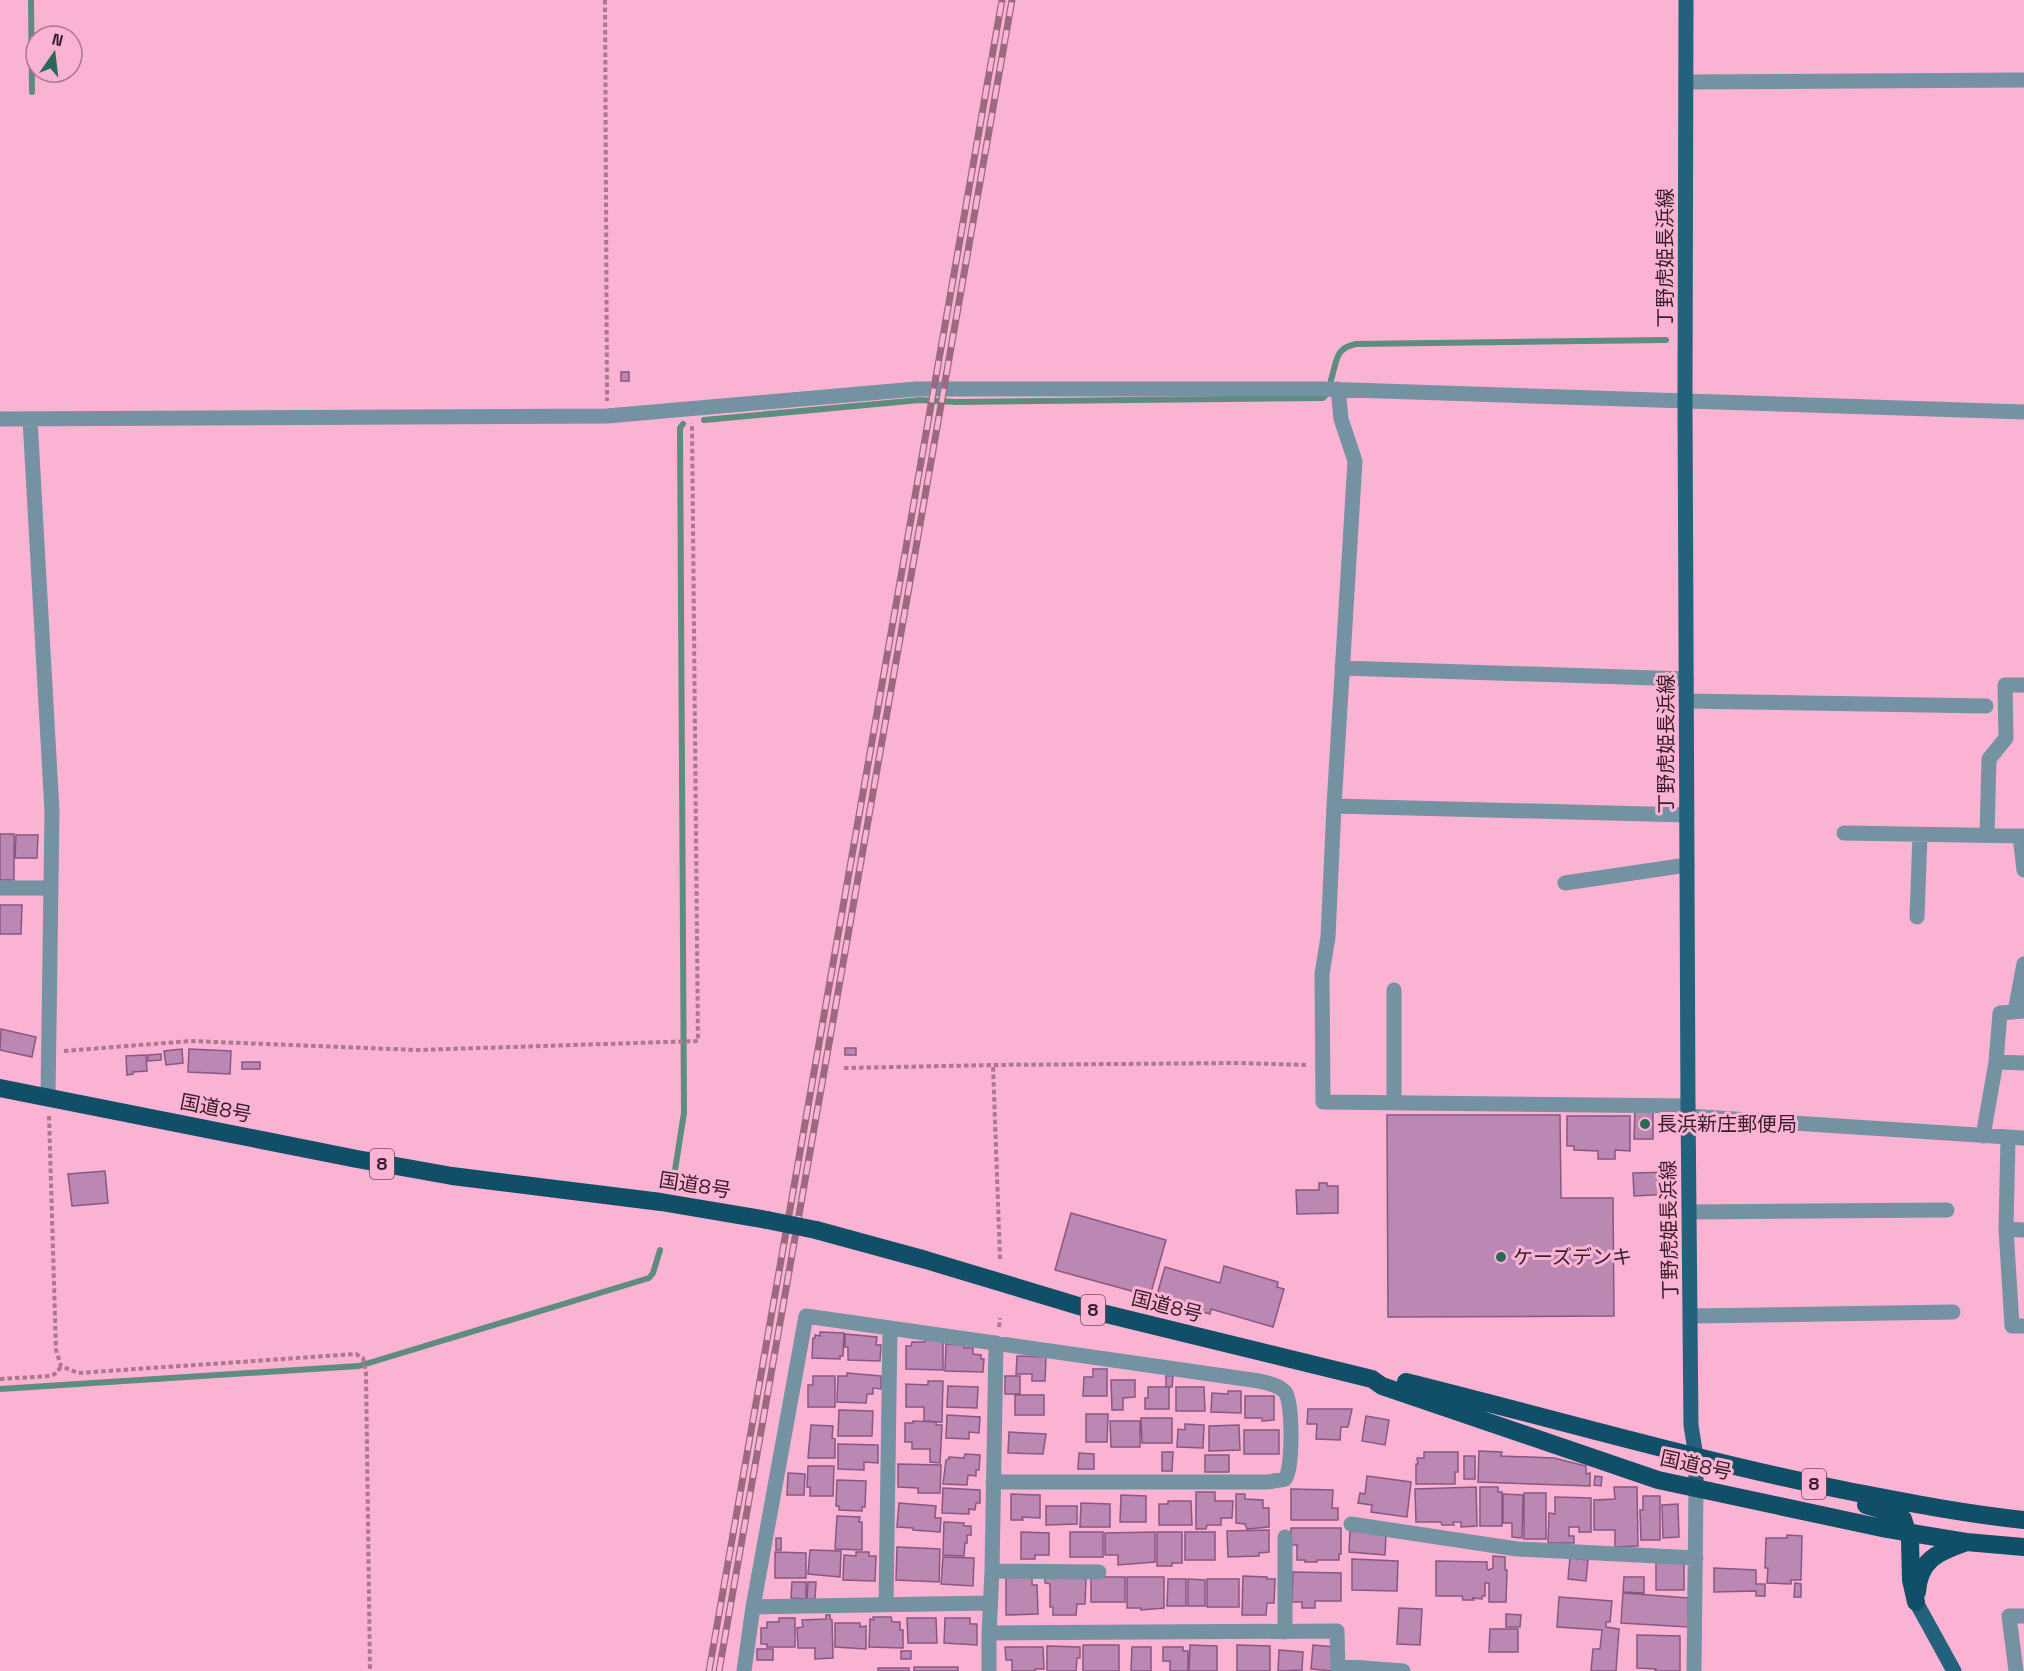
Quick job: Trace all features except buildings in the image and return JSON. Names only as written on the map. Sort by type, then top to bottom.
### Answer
[{"type":"highway","name":"国道8号","points":[[0,1088],[452,1176],[661,1202],[816,1230],[1102,1312],[1372,1379],[1382,1386],[1558,1448],[1658,1480],[1882,1528],[1904,1540],[2024,1547]]},
{"type":"highway","name":"国道8号","points":[[1372,1379],[1384,1377],[1758,1472],[1971,1514],[2024,1520]]},
{"type":"highway","points":[[1758,1472],[1777,1484],[1833,1495],[1894,1514],[1903,1519],[1904,1540]]},
{"type":"highway","points":[[1904,1540],[1913,1524],[1933,1518],[1971,1514]]},
{"type":"highway","points":[[1904,1540],[1910,1539],[1911,1580],[1916,1602]]},
{"type":"highway","points":[[1916,1602],[1918,1582],[1927,1565],[1938,1552],[1966,1542]]},
{"type":"main road","name":"丁野虎姫長浜線","points":[[1686,0],[1688,1111],[1692,1425],[1696,1457],[1696,1488]]},
{"type":"main road","points":[[1916,1602],[1954,1671]]},
{"type":"street","points":[[1686,82],[2024,80]]},
{"type":"street","points":[[0,419],[607,416],[916,389],[1338,389],[2024,412]]},
{"type":"street","points":[[1338,389],[1341,419],[1355,462],[1328,937],[1322,974],[1323,1102],[1688,1111],[2024,1138]]},
{"type":"street","points":[[30,419],[52,811],[48,1098]]},
{"type":"street","points":[[1342,668],[1686,679]]},
{"type":"street","points":[[1987,835],[1989,759],[2006,738],[2006,685],[2024,685]]},
{"type":"street","points":[[1686,700],[1986,706]]},
{"type":"street","points":[[1334,806],[1687,814]]},
{"type":"street","points":[[1844,833],[2022,836],[2024,870]]},
{"type":"street","points":[[1917,917],[1920,834]]},
{"type":"street","points":[[1566,883],[1687,865]]},
{"type":"street","points":[[0,888],[51,888]]},
{"type":"street","points":[[1983,1136],[1996,1062],[2000,1013],[2020,1011],[2024,964]]},
{"type":"street","points":[[1394,990],[1394,1103]]},
{"type":"street","points":[[1996,1062],[2024,1063]]},
{"type":"street","points":[[2008,1138],[2006,1229],[2012,1326],[2024,1326]]},
{"type":"street","points":[[1690,1212],[1947,1210]]},
{"type":"street","points":[[2006,1229],[2024,1230]]},
{"type":"street","points":[[1691,1316],[1953,1312]]},
{"type":"street","points":[[744,1671],[753,1607],[806,1316],[1259,1381],[1279,1387],[1287,1396],[1290,1409],[1289,1469],[1285,1479],[1268,1482],[993,1482]]},
{"type":"street","points":[[886,1604],[890,1328]]},
{"type":"street","points":[[988,1671],[996,1343]]},
{"type":"street","points":[[1694,1671],[1696,1488]]},
{"type":"street","points":[[1351,1524],[1517,1549],[1696,1558]]},
{"type":"street","points":[[1285,1537],[1285,1632]]},
{"type":"street","points":[[992,1571],[1098,1572]]},
{"type":"street","points":[[753,1607],[989,1603]]},
{"type":"street","points":[[2016,1671],[2008,1616],[2024,1616]]},
{"type":"street","points":[[989,1633],[1337,1630],[1338,1669],[1403,1671]]},
{"type":"path","points":[[605,0],[607,416]]},
{"type":"path","points":[[49,1051],[191,1041],[417,1050],[698,1041],[692,409]]},
{"type":"path","points":[[844,1068],[1238,1063],[1323,1066]]},
{"type":"path","points":[[993,1065],[1000,1259]]},
{"type":"path","points":[[48,1098],[56,1350],[62,1366],[78,1373],[356,1354],[363,1358],[366,1373],[370,1671]]},
{"type":"path","points":[[0,1379],[50,1376],[57,1373],[62,1366]]},
{"type":"waterway","points":[[31,0],[32,92]]},
{"type":"waterway","points":[[1331,380],[1340,352],[1356,344],[1666,340]]},
{"type":"waterway","points":[[704,420],[920,400],[956,402],[1323,398],[1325,396]]},
{"type":"waterway","points":[[672,1189],[684,1113],[680,428],[683,424]]},
{"type":"waterway","points":[[0,1389],[359,1366],[649,1278],[653,1273],[660,1250]]},
{"type":"railway","points":[[709,1671],[1002,0]]},
{"type":"railway","points":[[719,1671],[1012,0]]},
{"type":"place","name":"長浜新庄郵便局","points":[[1645,1124]]},
{"type":"place","name":"ケーズデンキ","points":[[1501,1257]]}]
